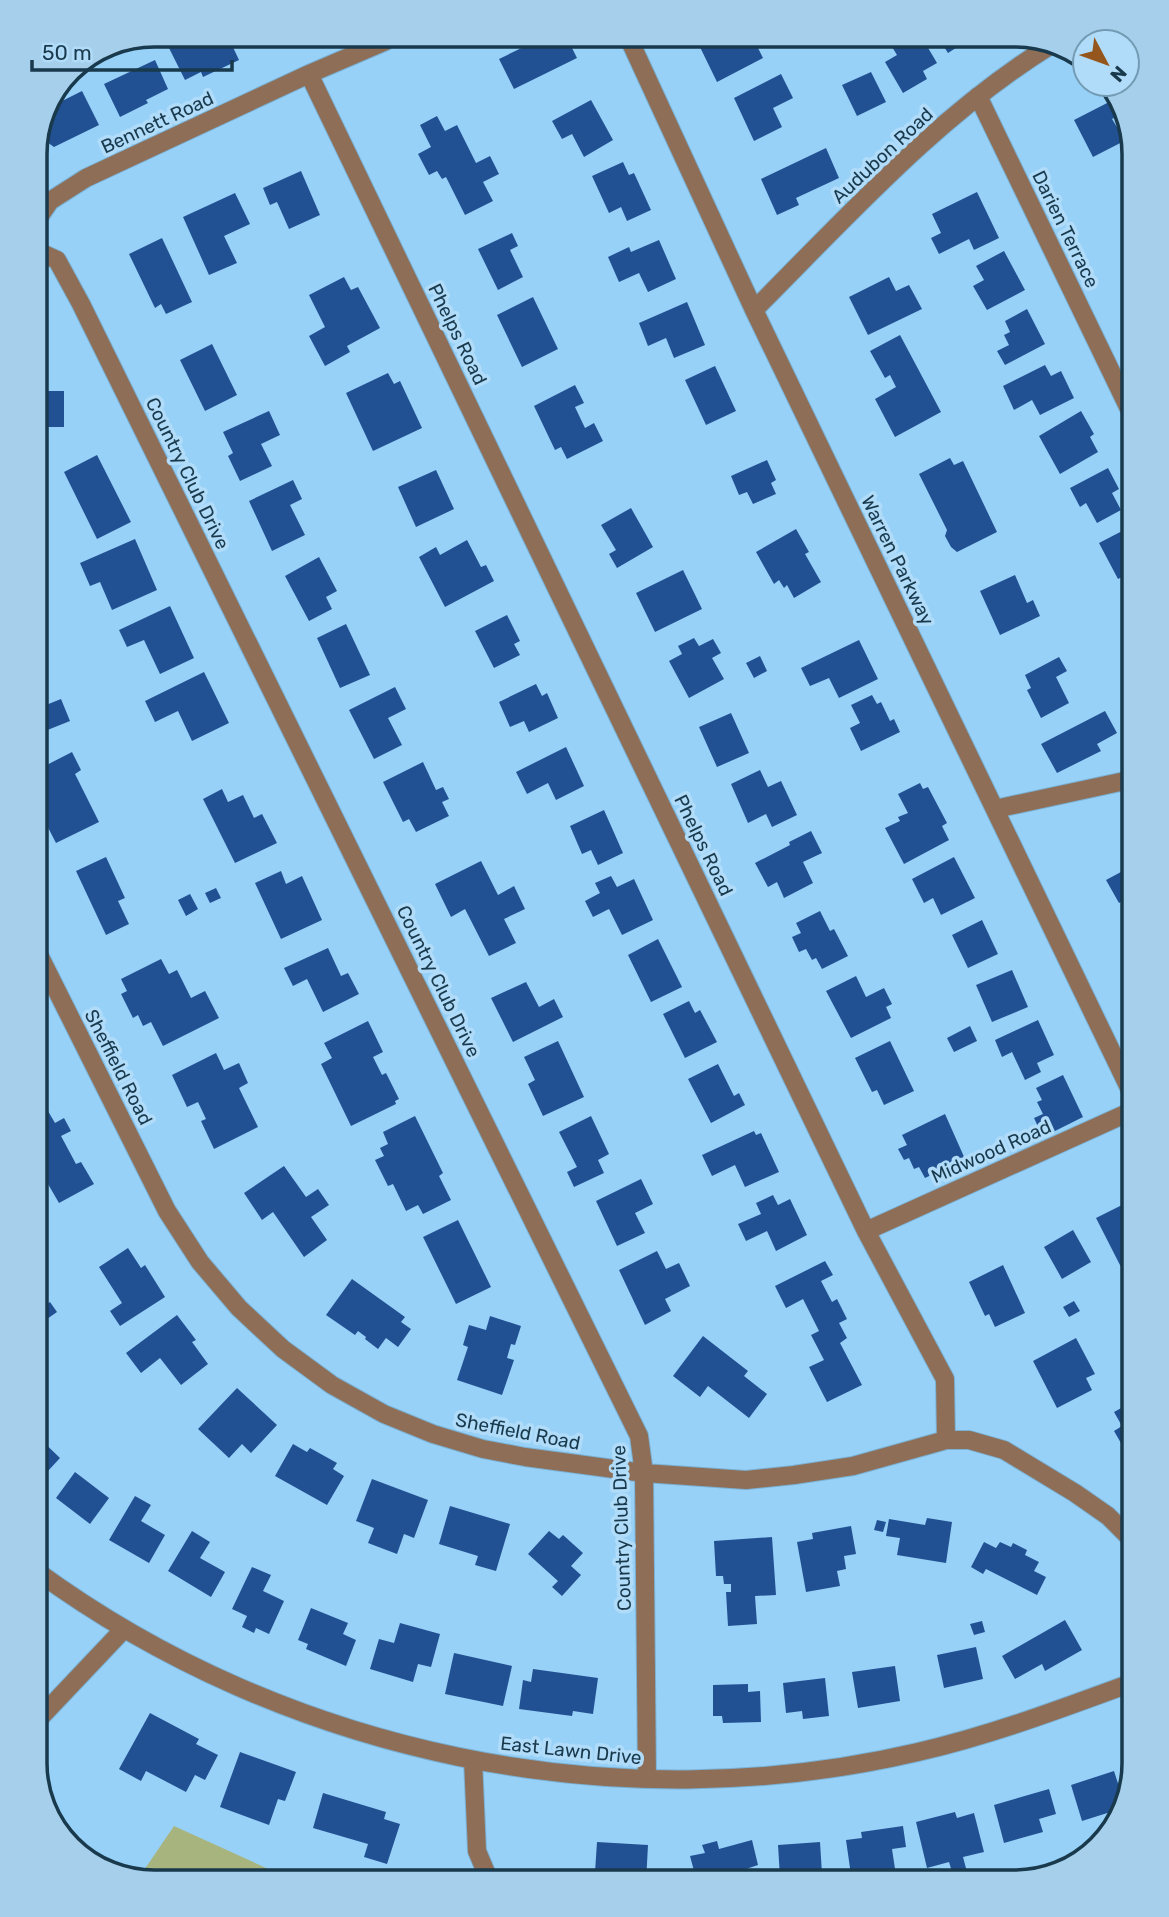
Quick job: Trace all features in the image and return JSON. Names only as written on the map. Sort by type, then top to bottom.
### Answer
[{"type":"street","name":"Bennett Road","points":[[47,205],[86,178],[372,47]]},
{"type":"street","name":"Warren Parkway","points":[[633,47],[754,310],[1122,1073]]},
{"type":"street","name":"Audubon Road","points":[[754,310],[912,153],[978,96],[1041,51]]},
{"type":"street","name":"Phelps Road","points":[[309,74],[866,1231],[946,1379],[946,1440]]},
{"type":"street","name":"Darien Terrace","points":[[978,96],[1122,394]]},
{"type":"street","name":"Country Club Drive","points":[[47,255],[57,260],[81,304],[639,1436],[643,1473],[647,1779]]},
{"type":"street","points":[[995,809],[1122,782]]},
{"type":"street","name":"Sheffield Road","points":[[47,971],[167,1211],[200,1262],[239,1308],[283,1349],[331,1385],[384,1414],[433,1434],[483,1449],[525,1457],[643,1473],[746,1480],[853,1466],[946,1440]]},
{"type":"street","name":"Midwood Road","points":[[866,1231],[1122,1115]]},
{"type":"street","points":[[946,1440],[969,1440],[1004,1450],[1074,1493],[1122,1530]]},
{"type":"street","name":"East Lawn Drive","points":[[47,1579],[162,1651],[248,1692],[319,1719],[392,1742],[473,1760],[578,1775],[673,1780],[768,1775],[844,1766],[918,1752],[1010,1727],[1122,1686]]},
{"type":"street","points":[[47,1710],[124,1629]]},
{"type":"street","points":[[473,1760],[477,1851],[486,1870]]},
{"type":"green space","points":[[174,1826],[271,1870],[148,1870],[144,1869]]},
{"type":"building","points":[[168,47],[233,47],[239,60],[203,77],[201,72],[185,80]]},
{"type":"building","points":[[524,47],[572,47],[577,58],[514,89],[499,59]]},
{"type":"building","points":[[700,47],[758,47],[763,58],[717,82]]},
{"type":"building","points":[[892,47],[928,47],[937,63],[923,71],[927,79],[903,93],[885,62],[897,55]]},
{"type":"building","points":[[944,47],[957,47],[948,53]]},
{"type":"building","points":[[155,60],[168,89],[120,117],[104,84]]},
{"type":"building","points":[[871,72],[886,102],[857,116],[842,85]]},
{"type":"building","points":[[781,74],[793,98],[773,108],[782,127],[754,141],[734,98]]},
{"type":"building","points":[[82,91],[99,125],[54,147],[48,143],[62,101]]},
{"type":"building","points":[[591,100],[613,140],[584,157],[572,134],[562,139],[552,121]]},
{"type":"building","points":[[1108,102],[1121,143],[1093,157],[1074,120]]},
{"type":"building","points":[[437,116],[445,131],[457,125],[476,163],[490,156],[499,174],[483,182],[493,201],[465,215],[446,177],[442,179],[437,171],[429,175],[418,154],[431,147],[420,125]]},
{"type":"building","points":[[826,148],[839,178],[796,198],[799,205],[777,215],[761,179]]},
{"type":"building","points":[[623,162],[629,175],[634,173],[651,210],[627,221],[621,207],[609,213],[592,176]]},
{"type":"building","points":[[301,171],[320,215],[289,229],[277,202],[270,205],[263,188]]},
{"type":"building","points":[[977,192],[999,238],[974,250],[969,239],[939,254],[931,238],[941,233],[932,214]]},
{"type":"building","points":[[235,193],[250,224],[224,236],[237,263],[209,275],[183,217]]},
{"type":"building","points":[[512,233],[518,246],[510,250],[523,277],[498,290],[478,249]]},
{"type":"building","points":[[162,238],[192,302],[166,314],[161,304],[155,308],[129,254]]},
{"type":"building","points":[[659,240],[676,279],[648,292],[639,273],[619,282],[608,257],[629,247],[631,252]]},
{"type":"building","points":[[1004,251],[1025,290],[987,310],[973,286],[984,280],[976,266]]},
{"type":"building","points":[[344,277],[351,290],[358,287],[380,328],[347,346],[350,352],[325,366],[309,336],[325,327],[309,295]]},
{"type":"building","points":[[889,277],[896,291],[909,285],[922,309],[868,335],[849,297]]},
{"type":"building","points":[[533,297],[558,349],[522,367],[497,315]]},
{"type":"building","points":[[687,302],[705,345],[674,358],[666,338],[648,346],[639,323]]},
{"type":"building","points":[[1027,309],[1045,344],[1005,365],[997,351],[1009,345],[1004,335],[1010,332],[1005,321]]},
{"type":"building","points":[[900,335],[941,412],[895,437],[875,399],[896,387],[890,375],[885,378],[870,351]]},
{"type":"building","points":[[212,344],[237,395],[205,411],[180,360]]},
{"type":"building","points":[[1045,365],[1051,376],[1061,371],[1074,398],[1040,415],[1032,400],[1014,410],[1003,386]]},
{"type":"building","points":[[715,366],[736,411],[706,425],[685,380]]},
{"type":"building","points":[[388,373],[394,384],[400,381],[422,428],[373,451],[346,393]]},
{"type":"building","points":[[47,376],[48,391],[64,391],[64,427],[47,427]]},
{"type":"building","points":[[575,385],[584,403],[575,407],[585,428],[594,423],[603,441],[567,459],[561,447],[555,450],[534,406]]},
{"type":"building","points":[[269,411],[280,435],[261,444],[272,466],[240,481],[228,456],[233,453],[223,432]]},
{"type":"building","points":[[1081,411],[1094,434],[1090,437],[1098,452],[1060,474],[1039,436]]},
{"type":"building","points":[[97,455],[131,522],[97,539],[64,472]]},
{"type":"building","points":[[950,458],[954,465],[963,461],[997,532],[957,552],[945,536],[947,530],[919,474]]},
{"type":"building","points":[[767,460],[776,480],[771,483],[776,494],[753,504],[747,492],[739,495],[731,476]]},
{"type":"building","points":[[1108,468],[1119,489],[1112,493],[1121,510],[1097,523],[1086,503],[1080,507],[1070,488]]},
{"type":"building","points":[[436,470],[454,509],[416,527],[398,487]]},
{"type":"building","points":[[293,480],[302,499],[290,505],[305,535],[272,551],[249,501]]},
{"type":"building","points":[[631,508],[653,547],[617,568],[609,554],[616,550],[601,525]]},
{"type":"building","points":[[796,529],[809,552],[805,554],[821,582],[794,598],[787,585],[784,588],[779,580],[774,584],[756,552]]},
{"type":"building","points":[[1122,531],[1122,577],[1118,579],[1099,543]]},
{"type":"building","points":[[135,539],[157,590],[112,610],[100,582],[90,586],[80,563]]},
{"type":"building","points":[[467,540],[481,567],[486,565],[494,581],[445,607],[419,557],[436,547],[440,555]]},
{"type":"building","points":[[319,557],[337,591],[326,597],[332,609],[309,621],[285,576]]},
{"type":"building","points":[[683,570],[702,609],[655,632],[636,593]]},
{"type":"building","points":[[1015,575],[1027,603],[1033,600],[1040,616],[1000,635],[980,591]]},
{"type":"building","points":[[170,606],[194,658],[160,674],[144,640],[127,647],[119,630]]},
{"type":"building","points":[[507,615],[520,641],[514,644],[520,655],[494,668],[475,631]]},
{"type":"building","points":[[346,624],[370,675],[340,688],[317,638]]},
{"type":"building","points":[[694,638],[699,646],[713,639],[721,653],[712,658],[724,679],[689,698],[669,661],[682,654],[678,646]]},
{"type":"building","points":[[859,640],[878,679],[839,698],[829,678],[810,686],[801,668]]},
{"type":"building","points":[[760,656],[767,671],[754,678],[746,663]]},
{"type":"building","points":[[1059,657],[1067,671],[1056,677],[1069,703],[1041,718],[1027,690],[1031,688],[1025,675]]},
{"type":"building","points":[[204,672],[229,723],[192,741],[178,711],[155,722],[145,701]]},
{"type":"building","points":[[536,684],[542,696],[547,693],[558,718],[529,732],[524,721],[510,727],[499,702]]},
{"type":"building","points":[[395,687],[406,709],[388,718],[402,745],[374,759],[349,710]]},
{"type":"building","points":[[872,695],[877,704],[881,702],[890,721],[894,719],[900,732],[861,751],[850,728],[860,723],[851,705]]},
{"type":"building","points":[[61,699],[70,721],[47,730],[47,705]]},
{"type":"building","points":[[1105,711],[1117,733],[1097,744],[1101,751],[1057,773],[1041,744]]},
{"type":"building","points":[[731,713],[749,753],[717,767],[699,727]]},
{"type":"building","points":[[566,747],[584,786],[556,800],[548,783],[527,794],[516,772]]},
{"type":"building","points":[[72,752],[81,770],[75,774],[99,822],[56,843],[47,826],[47,765]]},
{"type":"building","points":[[423,762],[436,790],[443,787],[449,799],[442,802],[449,816],[416,832],[409,819],[403,822],[383,782]]},
{"type":"building","points":[[760,770],[768,787],[781,781],[797,815],[772,827],[766,814],[748,823],[731,784]]},
{"type":"building","points":[[920,783],[923,789],[928,787],[947,823],[942,826],[949,840],[904,864],[885,828],[900,821],[898,817],[908,813],[898,794]]},
{"type":"building","points":[[222,789],[228,802],[243,795],[254,818],[262,814],[277,843],[235,863],[203,799]]},
{"type":"building","points":[[604,810],[623,853],[598,865],[591,850],[582,854],[570,826]]},
{"type":"building","points":[[811,831],[822,853],[803,862],[813,883],[784,898],[777,882],[768,887],[755,863]]},
{"type":"building","points":[[106,857],[125,898],[118,901],[129,924],[106,935],[76,871]]},
{"type":"building","points":[[954,857],[975,898],[941,915],[933,898],[924,903],[912,879]]},
{"type":"building","points":[[481,861],[498,895],[514,886],[525,909],[504,919],[516,943],[489,956],[465,909],[451,917],[435,884]]},
{"type":"building","points":[[281,871],[286,884],[302,876],[322,920],[281,939],[255,883]]},
{"type":"building","points":[[1122,871],[1122,901],[1119,903],[1106,880]]},
{"type":"building","points":[[611,876],[617,887],[634,879],[653,920],[622,935],[609,909],[593,917],[585,901],[600,893],[595,883]]},
{"type":"building","points":[[216,888],[221,898],[210,903],[205,893]]},
{"type":"building","points":[[190,894],[198,909],[186,916],[178,900]]},
{"type":"building","points":[[820,911],[830,931],[834,929],[848,956],[822,969],[816,958],[812,960],[806,949],[799,952],[792,937],[801,933],[796,923]]},
{"type":"building","points":[[982,920],[998,954],[968,968],[952,935]]},
{"type":"building","points":[[658,939],[682,987],[651,1002],[628,955]]},
{"type":"building","points":[[328,948],[341,976],[348,973],[359,994],[323,1012],[307,979],[293,986],[284,968]]},
{"type":"building","points":[[161,959],[169,974],[177,970],[191,998],[205,991],[219,1018],[163,1046],[151,1022],[143,1026],[138,1015],[133,1018],[121,994],[127,991],[121,979]]},
{"type":"building","points":[[1012,970],[1028,1007],[992,1022],[976,985]]},
{"type":"building","points":[[856,976],[866,997],[884,988],[892,1004],[886,1007],[891,1018],[851,1038],[826,991]]},
{"type":"building","points":[[526,982],[539,1007],[554,999],[563,1017],[513,1042],[491,998]]},
{"type":"building","points":[[689,1001],[695,1013],[700,1010],[717,1042],[685,1058],[663,1014]]},
{"type":"building","points":[[1038,1020],[1054,1055],[1037,1063],[1041,1072],[1025,1080],[1012,1052],[1002,1057],[995,1040]]},
{"type":"building","points":[[368,1021],[383,1052],[373,1057],[382,1075],[386,1073],[399,1099],[395,1101],[396,1104],[351,1126],[321,1064],[332,1058],[324,1043]]},
{"type":"building","points":[[970,1026],[977,1041],[954,1052],[947,1038]]},
{"type":"building","points":[[558,1041],[584,1097],[543,1116],[528,1084],[535,1080],[524,1057]]},
{"type":"building","points":[[890,1041],[914,1091],[884,1105],[877,1090],[872,1092],[855,1058]]},
{"type":"building","points":[[216,1053],[224,1070],[239,1063],[248,1083],[239,1088],[258,1127],[214,1149],[201,1121],[206,1119],[198,1102],[187,1107],[172,1075]]},
{"type":"building","points":[[718,1064],[734,1096],[739,1093],[745,1105],[711,1123],[688,1079]]},
{"type":"building","points":[[1063,1075],[1083,1117],[1043,1137],[1034,1118],[1043,1114],[1037,1102],[1042,1100],[1036,1088]]},
{"type":"building","points":[[47,1112],[55,1123],[64,1118],[71,1131],[61,1136],[76,1164],[81,1162],[94,1184],[59,1203],[47,1185]]},
{"type":"building","points":[[945,1114],[965,1159],[925,1178],[919,1167],[914,1169],[909,1158],[904,1160],[898,1149],[907,1145],[902,1135]]},
{"type":"building","points":[[415,1116],[443,1173],[439,1176],[451,1200],[423,1214],[418,1205],[406,1211],[393,1184],[388,1186],[375,1160],[384,1156],[380,1148],[388,1144],[383,1132]]},
{"type":"building","points":[[591,1116],[609,1154],[598,1160],[604,1173],[574,1187],[567,1172],[577,1167],[559,1132]]},
{"type":"building","points":[[754,1131],[756,1135],[761,1133],[779,1172],[745,1187],[735,1165],[712,1176],[702,1155]]},
{"type":"building","points":[[284,1166],[306,1197],[318,1189],[329,1205],[311,1217],[327,1240],[304,1257],[273,1212],[262,1220],[244,1193]]},
{"type":"building","points":[[641,1179],[653,1204],[635,1213],[645,1233],[617,1246],[596,1201]]},
{"type":"building","points":[[773,1195],[778,1205],[790,1199],[807,1235],[776,1251],[767,1231],[746,1241],[738,1224],[761,1214],[756,1203]]},
{"type":"building","points":[[1122,1205],[1122,1269],[1096,1218]]},
{"type":"building","points":[[458,1220],[491,1287],[456,1304],[423,1237]]},
{"type":"building","points":[[1073,1230],[1091,1262],[1062,1279],[1044,1247]]},
{"type":"building","points":[[128,1248],[141,1268],[145,1265],[165,1297],[120,1326],[110,1311],[122,1303],[99,1267]]},
{"type":"building","points":[[657,1251],[666,1269],[679,1263],[690,1286],[665,1299],[671,1311],[645,1325],[619,1270]]},
{"type":"building","points":[[825,1261],[833,1275],[821,1281],[832,1302],[837,1299],[847,1319],[839,1323],[847,1338],[840,1343],[862,1385],[827,1402],[809,1367],[824,1360],[811,1335],[819,1331],[803,1299],[786,1308],[775,1286]]},
{"type":"building","points":[[1003,1265],[1025,1313],[995,1327],[989,1314],[985,1316],[969,1282]]},
{"type":"building","points":[[352,1279],[405,1317],[401,1322],[411,1329],[398,1347],[386,1338],[378,1349],[358,1331],[355,1335],[326,1315]]},
{"type":"building","points":[[1074,1301],[1080,1311],[1069,1317],[1063,1307]]},
{"type":"building","points":[[50,1302],[57,1312],[47,1319],[47,1304]]},
{"type":"building","points":[[177,1315],[196,1340],[192,1342],[208,1364],[181,1385],[160,1358],[141,1373],[126,1353]]},
{"type":"building","points":[[490,1316],[521,1326],[515,1345],[511,1344],[507,1358],[514,1360],[502,1395],[457,1380],[468,1347],[463,1345],[469,1325],[486,1330]]},
{"type":"building","points":[[703,1336],[748,1371],[744,1376],[767,1394],[749,1418],[708,1386],[700,1397],[673,1376]]},
{"type":"building","points":[[1076,1338],[1095,1374],[1086,1378],[1092,1390],[1057,1408],[1033,1361]]},
{"type":"building","points":[[237,1388],[277,1425],[251,1453],[242,1444],[229,1458],[198,1429]]},
{"type":"building","points":[[1122,1408],[1122,1426],[1114,1412]]},
{"type":"building","points":[[1122,1426],[1122,1445],[1114,1431]]},
{"type":"building","points":[[293,1444],[307,1452],[310,1448],[337,1463],[333,1469],[344,1476],[327,1505],[275,1476]]},
{"type":"building","points":[[47,1446],[60,1458],[47,1472]]},
{"type":"building","points":[[75,1472],[109,1498],[90,1524],[56,1498]]},
{"type":"building","points":[[372,1479],[428,1500],[414,1538],[404,1534],[397,1554],[368,1543],[374,1528],[356,1521]]},
{"type":"building","points":[[135,1496],[151,1505],[141,1521],[165,1535],[149,1563],[109,1540]]},
{"type":"building","points":[[450,1506],[510,1524],[496,1571],[475,1565],[478,1556],[439,1544]]},
{"type":"building","points":[[927,1518],[952,1522],[946,1563],[897,1555],[900,1538],[886,1536],[889,1519],[925,1525]]},
{"type":"building","points":[[877,1520],[886,1522],[883,1532],[874,1530]]},
{"type":"building","points":[[851,1526],[856,1554],[844,1556],[846,1569],[837,1571],[840,1586],[806,1592],[797,1542],[813,1539],[812,1533]]},
{"type":"building","points":[[192,1531],[210,1542],[200,1558],[225,1572],[211,1597],[168,1571]]},
{"type":"building","points":[[549,1531],[559,1539],[563,1535],[583,1553],[571,1566],[581,1575],[562,1596],[552,1587],[558,1581],[528,1554]]},
{"type":"building","points":[[772,1537],[776,1595],[755,1596],[757,1624],[728,1626],[726,1592],[731,1592],[731,1584],[724,1584],[723,1576],[716,1576],[714,1541]]},
{"type":"building","points":[[984,1542],[996,1548],[1000,1542],[1011,1547],[1013,1543],[1027,1550],[1025,1555],[1039,1562],[1034,1571],[1046,1577],[1037,1595],[986,1569],[983,1574],[971,1567]]},
{"type":"building","points":[[252,1567],[271,1575],[263,1591],[284,1601],[269,1634],[256,1628],[254,1633],[242,1627],[247,1616],[232,1609]]},
{"type":"building","points":[[311,1608],[348,1623],[343,1634],[356,1640],[346,1666],[306,1649],[308,1644],[298,1640]]},
{"type":"building","points":[[1065,1620],[1082,1650],[1045,1671],[1042,1664],[1015,1679],[1002,1656]]},
{"type":"building","points":[[982,1621],[985,1632],[974,1635],[970,1624]]},
{"type":"building","points":[[400,1623],[440,1634],[431,1667],[418,1664],[413,1682],[370,1669],[379,1639],[394,1643]]},
{"type":"building","points":[[976,1647],[983,1679],[944,1688],[937,1655]]},
{"type":"building","points":[[454,1653],[512,1666],[503,1706],[445,1694]]},
{"type":"building","points":[[895,1666],[900,1701],[858,1708],[852,1672]]},
{"type":"building","points":[[533,1669],[598,1678],[593,1714],[573,1711],[572,1716],[519,1709],[523,1680],[531,1682]]},
{"type":"building","points":[[825,1678],[829,1716],[803,1719],[802,1711],[786,1713],[783,1683]]},
{"type":"building","points":[[748,1684],[748,1692],[760,1691],[761,1722],[723,1723],[722,1716],[713,1716],[713,1685]]},
{"type":"building","points":[[150,1713],[199,1739],[196,1744],[218,1755],[205,1780],[195,1775],[186,1792],[146,1771],[141,1781],[119,1769]]},
{"type":"building","points":[[240,1752],[296,1772],[285,1801],[278,1799],[269,1825],[220,1807]]},
{"type":"building","points":[[1114,1771],[1119,1786],[1110,1812],[1082,1821],[1071,1785]]},
{"type":"building","points":[[1049,1789],[1056,1814],[1039,1819],[1043,1832],[1004,1843],[994,1805]]},
{"type":"building","points":[[323,1793],[386,1812],[384,1819],[400,1824],[387,1864],[364,1857],[368,1844],[313,1828]]},
{"type":"building","points":[[955,1812],[957,1818],[974,1813],[984,1852],[963,1857],[966,1870],[951,1870],[949,1862],[927,1868],[916,1822]]},
{"type":"building","points":[[903,1826],[906,1847],[892,1849],[895,1870],[850,1870],[846,1840],[862,1838],[861,1832]]},
{"type":"building","points":[[752,1840],[758,1865],[746,1870],[694,1870],[690,1856],[705,1853],[702,1845],[717,1841],[719,1849]]},
{"type":"building","points":[[597,1842],[648,1845],[647,1870],[595,1870]]},
{"type":"building","points":[[820,1842],[822,1870],[780,1870],[778,1845]]}]
